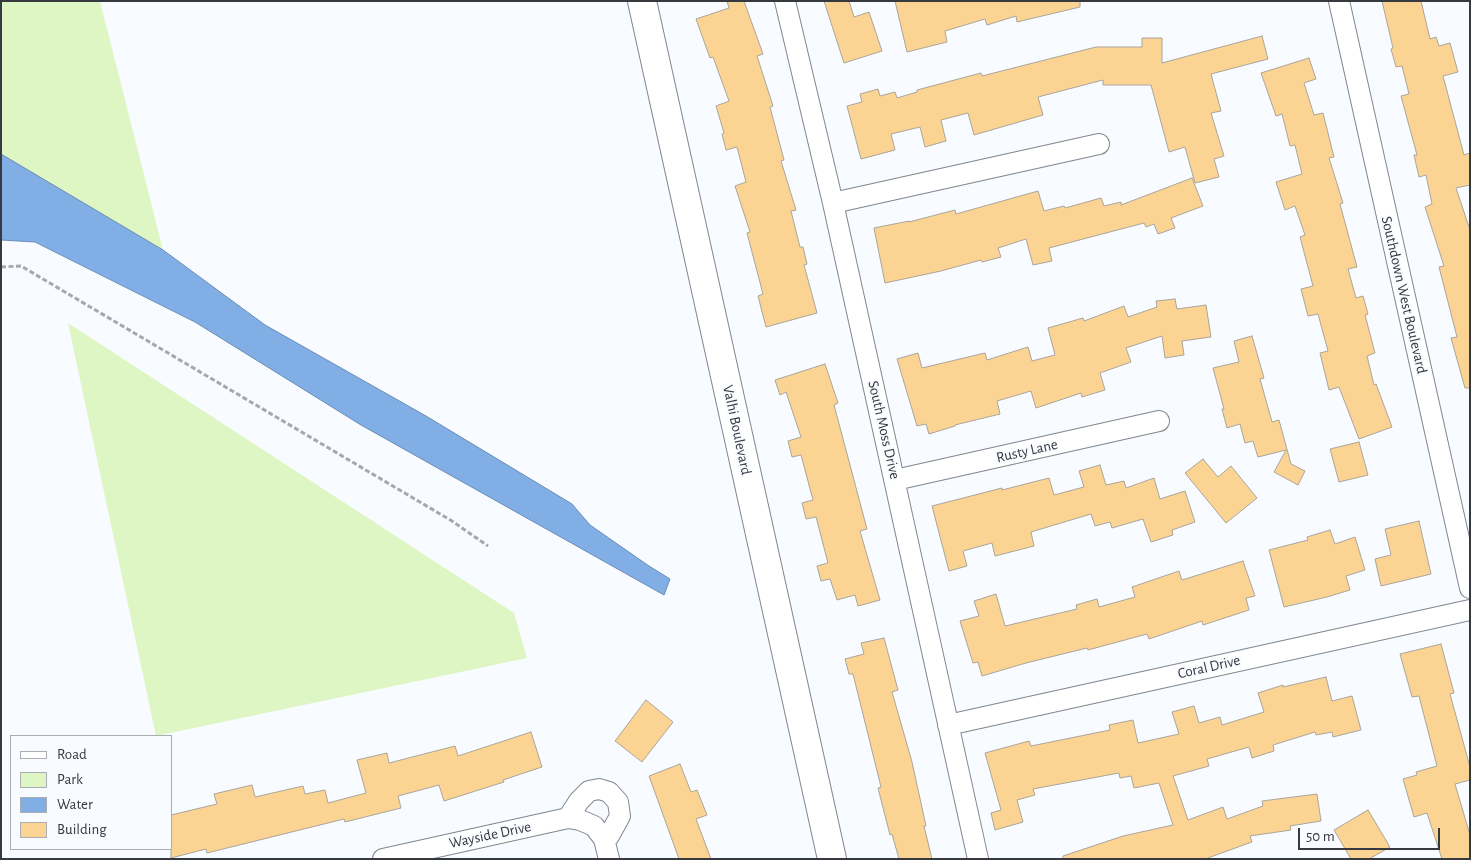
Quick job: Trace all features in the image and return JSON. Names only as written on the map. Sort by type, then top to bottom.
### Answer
[{"type":"street","name":"Valhi Boulevard","points":[[642,1],[832,859]]},
{"type":"street","name":"South Moss Drive","points":[[786,1],[895,480],[978,859]]},
{"type":"street","name":"Southdown West Boulevard","points":[[1339,1],[1470,588]]},
{"type":"street","points":[[833,203],[1099,144]]},
{"type":"street","name":"Rusty Lane","points":[[895,480],[1159,421]]},
{"type":"street","name":"Coral Drive","points":[[948,725],[1470,610]]},
{"type":"street","points":[[604,839],[609,836],[620,816],[618,802],[609,792],[599,789],[589,791],[579,801],[568,818],[580,820],[594,826],[604,839],[610,859]]},
{"type":"street","name":"Wayside Drive","points":[[383,859],[568,818]]},
{"type":"path","points":[[1,267],[22,266],[452,521],[488,546]]},
{"type":"green space","points":[[1,1],[100,1],[163,250],[1,154]]},
{"type":"green space","points":[[68,323],[514,613],[527,658],[156,735]]},
{"type":"water","points":[[1,154],[163,250],[265,325],[426,416],[572,504],[590,525],[670,579],[664,595],[361,425],[195,322],[35,242],[1,240]]},
{"type":"building","points":[[727,1],[744,1],[763,54],[757,56],[773,106],[770,107],[784,160],[781,161],[796,210],[791,211],[800,247],[803,247],[807,264],[804,265],[817,313],[766,327],[758,296],[763,294],[747,233],[750,232],[735,186],[746,182],[737,147],[726,150],[722,134],[724,133],[716,106],[729,101],[713,57],[710,58],[696,19],[729,8]]},
{"type":"building","points":[[824,1],[849,1],[854,17],[869,12],[882,51],[844,63]]},
{"type":"building","points":[[895,1],[1080,1],[1080,7],[1017,22],[1016,16],[987,25],[985,19],[945,31],[947,42],[907,52]]},
{"type":"building","points":[[1382,1],[1421,1],[1430,39],[1436,37],[1439,46],[1450,43],[1458,72],[1443,76],[1464,155],[1470,153],[1470,185],[1456,188],[1470,230],[1470,388],[1465,388],[1451,338],[1457,337],[1439,267],[1444,266],[1425,207],[1432,204],[1426,175],[1419,177],[1414,155],[1417,155],[1401,96],[1409,94],[1402,66],[1396,67]]},
{"type":"building","points":[[1262,36],[1268,59],[1211,74],[1221,111],[1211,113],[1224,156],[1214,159],[1219,177],[1195,183],[1185,147],[1169,152],[1151,85],[1103,85],[1103,80],[1038,97],[1043,115],[974,135],[968,113],[941,120],[946,141],[925,147],[920,127],[891,134],[895,150],[861,159],[847,106],[862,102],[860,94],[878,89],[880,96],[895,92],[897,98],[917,92],[917,90],[981,73],[982,76],[1096,47],[1142,47],[1142,38],[1162,38],[1162,63]]},
{"type":"building","points":[[1309,58],[1316,79],[1304,83],[1314,115],[1323,113],[1334,157],[1329,158],[1343,203],[1340,204],[1357,267],[1348,269],[1356,298],[1363,296],[1368,314],[1365,315],[1375,353],[1367,356],[1374,385],[1376,384],[1392,427],[1359,439],[1339,387],[1329,390],[1320,353],[1328,351],[1318,314],[1308,316],[1301,289],[1313,286],[1300,237],[1305,235],[1295,206],[1285,210],[1276,182],[1302,174],[1295,145],[1290,146],[1282,114],[1276,116],[1261,73]]},
{"type":"building","points":[[1192,178],[1203,206],[1171,218],[1175,228],[1158,234],[1154,224],[1146,227],[1144,223],[1049,248],[1052,261],[1033,265],[1026,239],[998,248],[1001,257],[885,283],[874,228],[909,222],[955,210],[956,214],[1038,191],[1044,211],[1064,206],[1065,208],[1101,198],[1104,206],[1121,202],[1121,205]]},
{"type":"building","points":[[1175,299],[1177,309],[1206,305],[1211,337],[1182,341],[1184,355],[1165,358],[1162,336],[1126,348],[1131,362],[1100,373],[1105,390],[1082,397],[1081,393],[1036,408],[1031,391],[997,401],[1000,414],[955,425],[929,434],[926,424],[917,426],[897,359],[918,353],[922,368],[985,353],[987,360],[1028,347],[1032,361],[1055,355],[1048,328],[1083,318],[1084,321],[1124,306],[1128,317],[1157,307],[1156,301]]},
{"type":"building","points":[[1252,336],[1264,378],[1260,379],[1272,422],[1279,420],[1291,464],[1305,471],[1298,485],[1274,472],[1286,450],[1258,457],[1253,441],[1245,443],[1240,424],[1227,428],[1213,368],[1239,362],[1234,341]]},
{"type":"building","points":[[825,364],[838,403],[834,405],[867,529],[860,531],[880,600],[858,606],[855,595],[837,600],[830,579],[821,581],[817,566],[828,563],[816,517],[806,519],[802,503],[813,500],[801,455],[792,457],[788,441],[801,437],[786,392],[780,395],[775,380]]},
{"type":"building","points":[[1359,442],[1368,475],[1339,482],[1330,449]]},
{"type":"building","points":[[1203,459],[1218,477],[1231,466],[1257,498],[1226,523],[1185,473]]},
{"type":"building","points":[[1100,465],[1106,485],[1124,481],[1126,488],[1154,478],[1160,499],[1185,491],[1195,522],[1172,530],[1173,535],[1151,542],[1143,519],[1112,528],[1110,522],[1095,526],[1091,514],[1031,532],[1034,546],[995,556],[992,543],[963,551],[967,566],[949,571],[932,506],[1049,478],[1054,495],[1084,487],[1079,471]]},
{"type":"building","points":[[1419,521],[1431,574],[1381,586],[1375,559],[1391,555],[1385,529]]},
{"type":"building","points":[[1330,530],[1335,544],[1355,537],[1365,570],[1346,576],[1350,590],[1284,607],[1269,550],[1308,540],[1307,537]]},
{"type":"building","points":[[1243,561],[1255,596],[1246,598],[1249,610],[1203,625],[1202,621],[1149,639],[1147,634],[1088,650],[1087,648],[1026,663],[982,676],[978,662],[973,663],[960,621],[979,616],[974,601],[996,594],[1005,626],[1077,609],[1076,605],[1097,599],[1099,607],[1135,597],[1132,587],[1179,571],[1182,580]]},
{"type":"building","points":[[884,638],[898,690],[892,692],[912,762],[932,859],[899,859],[892,834],[890,835],[878,788],[881,787],[853,674],[849,674],[845,659],[864,654],[861,643]]},
{"type":"building","points":[[1441,644],[1454,693],[1450,694],[1470,767],[1470,780],[1455,784],[1470,835],[1470,859],[1442,859],[1427,813],[1414,817],[1403,779],[1417,775],[1416,772],[1437,766],[1419,696],[1412,697],[1400,654]]},
{"type":"building","points":[[1326,677],[1332,701],[1352,696],[1361,730],[1333,737],[1332,732],[1316,735],[1315,732],[1273,745],[1274,751],[1252,758],[1249,747],[1207,759],[1209,766],[1173,776],[1188,820],[1223,807],[1227,819],[1263,806],[1262,801],[1317,794],[1321,821],[1290,826],[1291,830],[1250,836],[1252,842],[1205,859],[1063,859],[1063,856],[1123,836],[1173,825],[1159,783],[1134,788],[1131,776],[1120,778],[1119,773],[1033,789],[1035,795],[1017,800],[1023,822],[995,830],[991,813],[1001,810],[985,753],[1029,741],[1031,746],[1110,730],[1109,725],[1133,720],[1138,743],[1179,734],[1172,712],[1194,706],[1199,723],[1220,717],[1222,725],[1264,712],[1258,693],[1283,685],[1283,687]]},
{"type":"building","points":[[646,700],[673,722],[642,762],[615,741]]},
{"type":"building","points":[[531,732],[542,767],[503,780],[504,782],[444,801],[439,785],[398,796],[401,808],[345,822],[344,819],[207,853],[206,849],[171,858],[172,815],[217,804],[214,794],[252,785],[255,797],[303,786],[305,794],[325,790],[328,803],[366,793],[357,760],[387,753],[389,763],[455,746],[458,756]]},
{"type":"building","points":[[680,764],[691,792],[697,790],[707,815],[696,819],[711,859],[679,859],[649,776]]},
{"type":"building","points":[[1368,810],[1390,847],[1369,859],[1351,859],[1334,830]]}]
